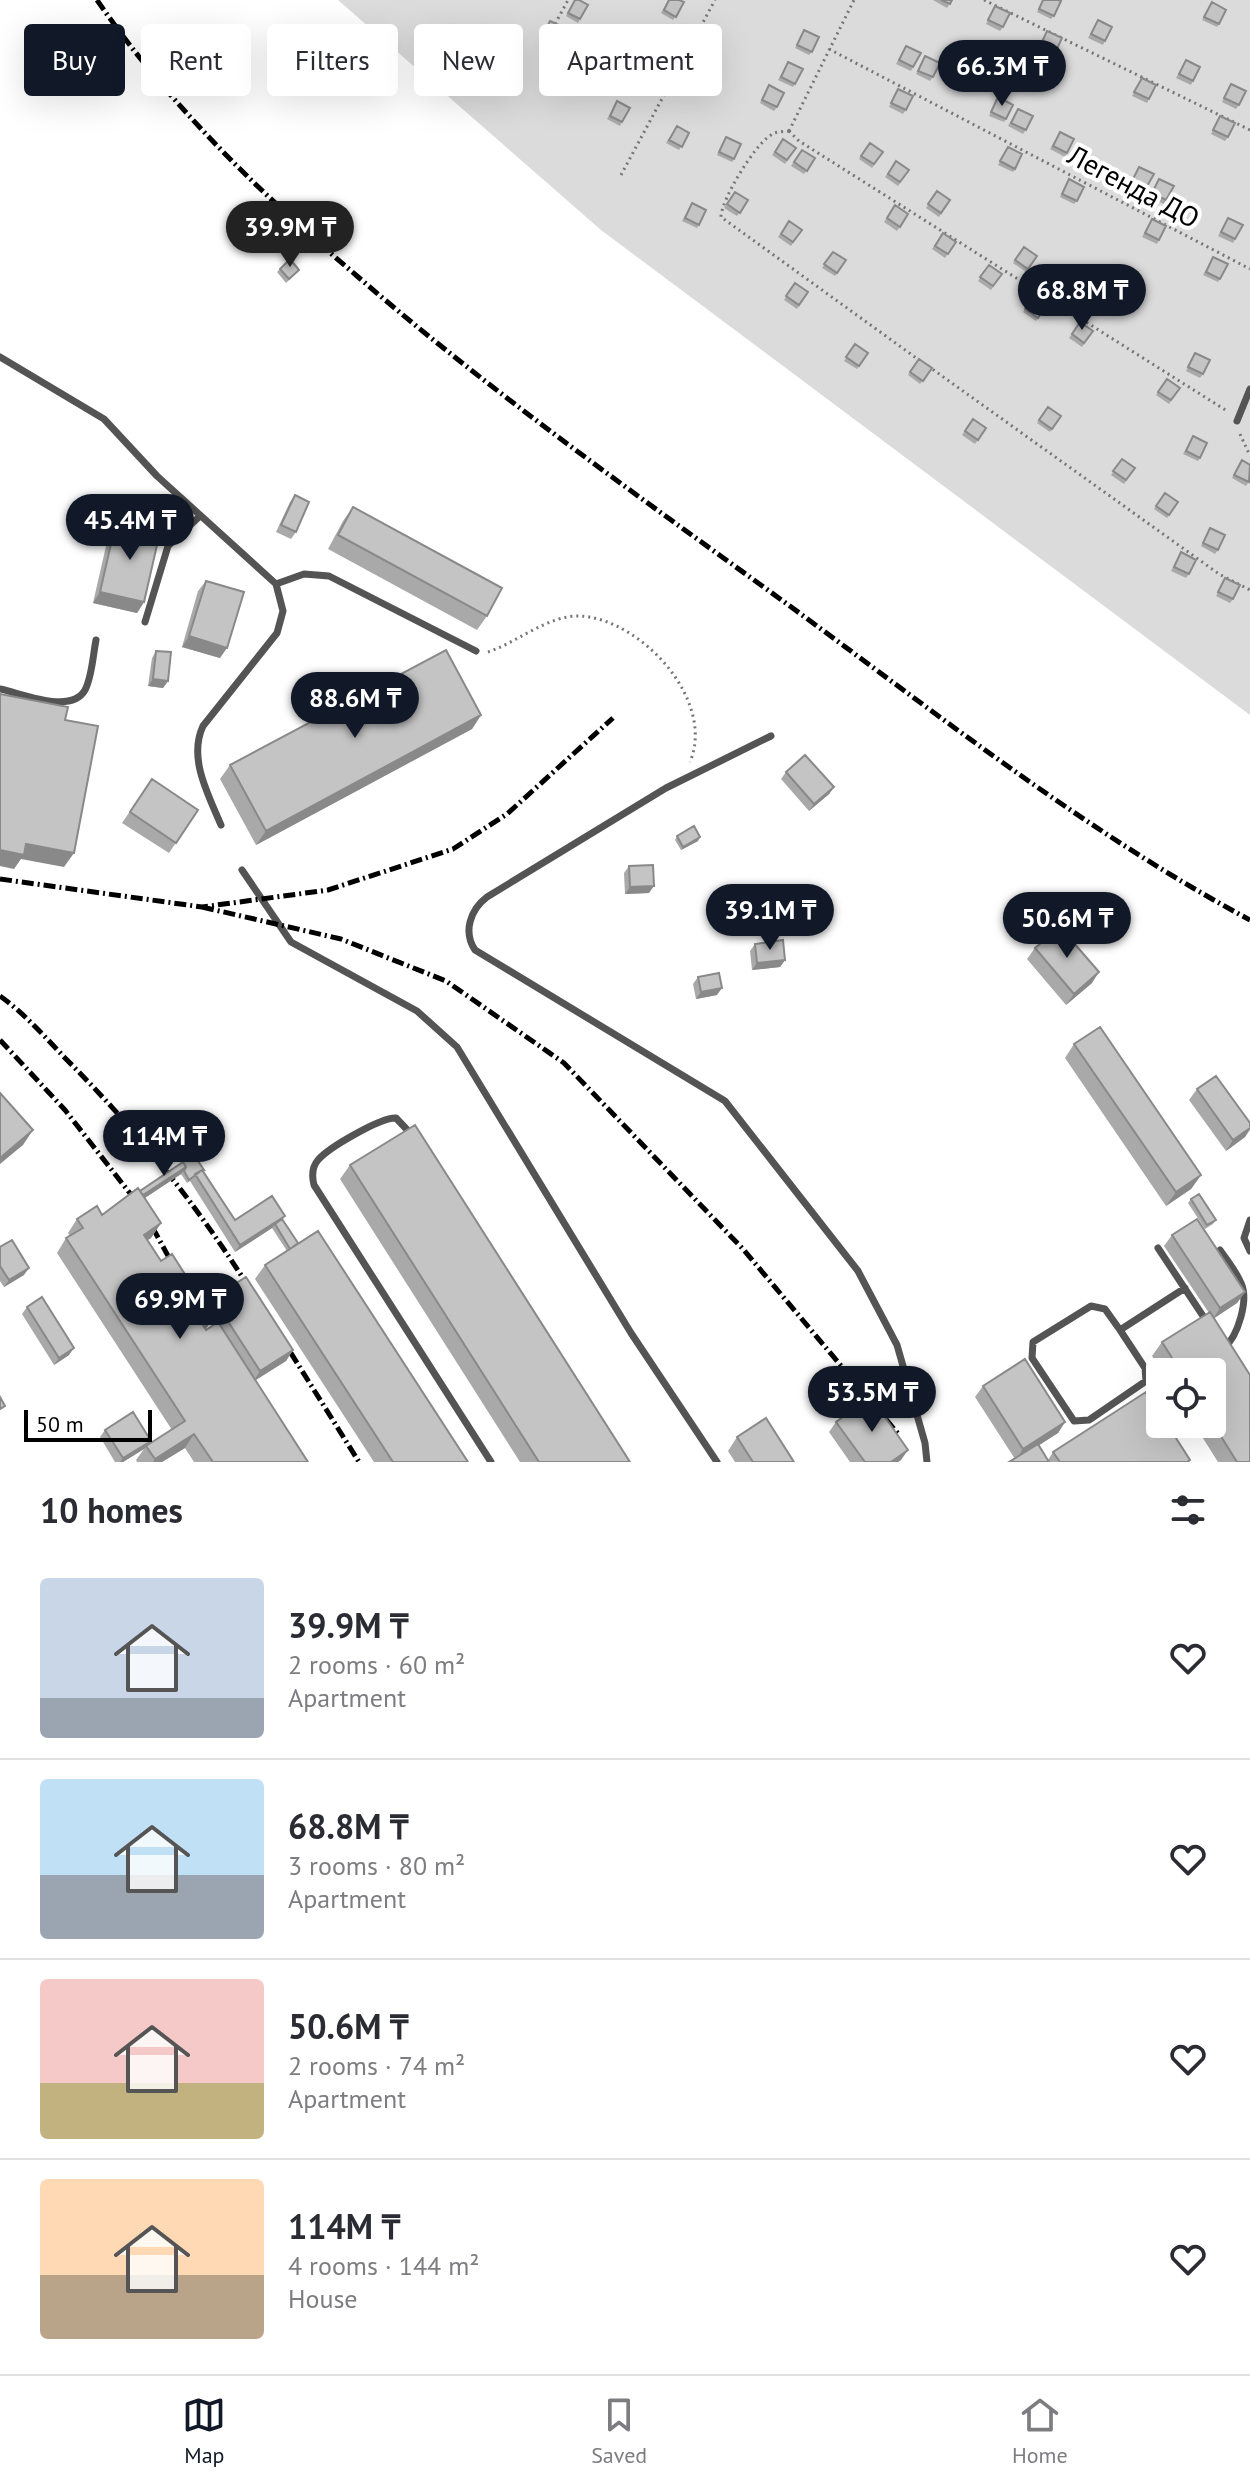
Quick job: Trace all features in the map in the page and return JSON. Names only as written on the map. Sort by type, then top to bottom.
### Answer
[{"type":"lane","points":[[0,357],[104,419],[157,476],[276,584],[283,611],[277,633],[203,726],[196,740],[206,789],[221,825]]},
{"type":"lane","points":[[1237,421],[1250,389]]},
{"type":"lane","points":[[145,622],[168,546],[200,516]]},
{"type":"lane","points":[[276,584],[304,574],[329,576],[476,651]]},
{"type":"lane","points":[[0,689],[60,702],[79,697],[87,686],[96,640]]},
{"type":"lane","points":[[771,736],[666,788],[487,897],[479,903],[470,921],[470,942],[475,950],[725,1101],[858,1271],[897,1345],[925,1443],[927,1462]]},
{"type":"lane","points":[[242,870],[291,942],[417,1011],[457,1047],[631,1333],[717,1462]]},
{"type":"lane","points":[[416,1141],[396,1118],[381,1119],[319,1159],[313,1171],[314,1185],[491,1462]]},
{"type":"lane","points":[[1250,1220],[1244,1238],[1250,1251]]},
{"type":"lane","points":[[1158,1248],[1232,1361]]},
{"type":"lane","points":[[1220,1250],[1243,1285],[1244,1293],[1234,1337],[1224,1348]]},
{"type":"lane","points":[[1120,1330],[1185,1288]]},
{"type":"lane","points":[[1091,1306],[1105,1309],[1120,1330],[1145,1368],[1146,1381],[1089,1420],[1074,1421],[1032,1358],[1033,1342],[1091,1306]]},
{"type":"path","points":[[555,24],[568,0]]},
{"type":"path","points":[[621,175],[715,0]]},
{"type":"path","points":[[789,131],[854,0]]},
{"type":"path","points":[[984,0],[1250,130]]},
{"type":"path","name":"Легенда ДО","points":[[829,49],[1250,269]]},
{"type":"path","points":[[789,131],[799,141],[1228,412],[1237,421],[1250,456]]},
{"type":"path","points":[[789,131],[774,133],[756,149],[724,204],[721,217],[1219,574],[1250,590]]},
{"type":"path","points":[[476,651],[491,651],[567,617],[582,616],[618,628],[658,656],[679,684],[694,726],[694,749],[688,766]]},
{"type":"shaded area","points":[[338,0],[1250,0],[1250,715],[601,230],[448,96],[523,96],[523,24],[414,24],[414,66],[398,52],[398,24],[365,24]]},
{"type":"building","points":[[575,0],[588,5],[580,19],[568,13]]},
{"type":"building","points":[[669,0],[684,2],[676,17],[664,10]]},
{"type":"building","points":[[1043,0],[1061,1],[1054,16],[1039,9]]},
{"type":"building","points":[[1212,2],[1226,10],[1219,24],[1204,17]]},
{"type":"building","points":[[995,6],[1010,13],[1003,27],[988,20]]},
{"type":"building","points":[[1098,20],[1112,27],[1105,41],[1091,34]]},
{"type":"building","points":[[804,30],[819,37],[812,52],[797,45]]},
{"type":"building","points":[[1047,31],[1062,38],[1055,53],[1040,46]]},
{"type":"building","points":[[906,46],[921,53],[913,67],[899,60]]},
{"type":"building","points":[[925,56],[940,63],[933,77],[918,71]]},
{"type":"building","points":[[1186,60],[1200,67],[1193,81],[1179,74]]},
{"type":"building","points":[[788,62],[803,69],[795,84],[781,77]]},
{"type":"building","points":[[1142,78],[1156,85],[1149,99],[1134,92]]},
{"type":"building","points":[[1231,84],[1246,91],[1239,105],[1224,98]]},
{"type":"building","points":[[769,85],[784,93],[777,107],[762,100]]},
{"type":"building","points":[[898,89],[913,96],[906,110],[891,103]]},
{"type":"building","points":[[998,97],[1013,105],[1006,119],[991,112]]},
{"type":"building","points":[[617,101],[630,108],[622,122],[610,116]]},
{"type":"building","points":[[1018,109],[1033,116],[1026,130],[1011,123]]},
{"type":"building","points":[[1220,116],[1235,123],[1228,137],[1213,130]]},
{"type":"building","points":[[677,126],[689,133],[682,147],[669,140]]},
{"type":"building","points":[[1060,132],[1074,139],[1067,153],[1053,146]]},
{"type":"building","points":[[726,137],[741,144],[734,159],[719,152]]},
{"type":"building","points":[[783,139],[796,148],[787,160],[775,152]]},
{"type":"building","points":[[870,143],[883,152],[874,164],[861,156]]},
{"type":"building","points":[[1008,147],[1022,154],[1015,169],[1000,161]]},
{"type":"building","points":[[802,150],[815,158],[807,171],[794,162]]},
{"type":"building","points":[[896,161],[909,170],[900,182],[888,174]]},
{"type":"building","points":[[1139,167],[1154,174],[1146,188],[1132,181]]},
{"type":"building","points":[[1069,179],[1084,187],[1077,201],[1062,194]]},
{"type":"building","points":[[1159,179],[1174,186],[1166,200],[1152,193]]},
{"type":"building","points":[[937,191],[950,200],[941,213],[928,204]]},
{"type":"building","points":[[735,192],[748,200],[740,213],[727,204]]},
{"type":"building","points":[[692,203],[706,210],[699,225],[685,218]]},
{"type":"building","points":[[895,205],[908,214],[900,227],[887,218]]},
{"type":"building","points":[[1228,218],[1243,225],[1235,239],[1221,232]]},
{"type":"building","points":[[1152,219],[1166,226],[1159,240],[1145,233]]},
{"type":"building","points":[[789,221],[802,230],[793,242],[781,234]]},
{"type":"building","points":[[943,233],[956,242],[948,254],[935,246]]},
{"type":"building","points":[[1024,247],[1037,256],[1028,269],[1015,260]]},
{"type":"building","points":[[833,252],[846,260],[837,273],[824,264]]},
{"type":"building","points":[[1213,257],[1228,264],[1220,279],[1206,272]]},
{"type":"building","points":[[290,259],[299,270],[289,279],[280,269]]},
{"type":"building","points":[[989,265],[1002,274],[993,286],[980,277]]},
{"type":"building","points":[[1060,270],[1073,279],[1064,292],[1051,283]]},
{"type":"building","points":[[795,283],[808,292],[799,305],[786,296]]},
{"type":"building","points":[[1107,288],[1120,297],[1111,309],[1098,300]]},
{"type":"building","points":[[1034,296],[1047,305],[1038,318],[1025,309]]},
{"type":"building","points":[[1080,322],[1093,331],[1084,343],[1072,334]]},
{"type":"building","points":[[855,344],[868,353],[859,366],[846,357]]},
{"type":"building","points":[[1195,353],[1210,360],[1203,374],[1188,367]]},
{"type":"building","points":[[919,359],[932,368],[923,381],[910,372]]},
{"type":"building","points":[[1167,379],[1180,388],[1171,400],[1158,392]]},
{"type":"building","points":[[1048,407],[1061,416],[1052,429],[1039,420]]},
{"type":"building","points":[[973,419],[986,428],[978,440],[965,431]]},
{"type":"building","points":[[1193,436],[1207,443],[1200,458],[1186,451]]},
{"type":"building","points":[[1122,459],[1135,468],[1126,480],[1113,471]]},
{"type":"building","points":[[1242,460],[1250,465],[1249,482],[1234,475]]},
{"type":"building","points":[[1165,493],[1178,502],[1169,515],[1156,506]]},
{"type":"building","points":[[295,495],[309,502],[296,532],[281,525]]},
{"type":"building","points":[[353,507],[502,588],[487,616],[338,535]]},
{"type":"building","points":[[116,522],[160,532],[144,602],[100,592]]},
{"type":"building","points":[[1210,528],[1225,535],[1218,550],[1203,543]]},
{"type":"building","points":[[1181,552],[1196,560],[1189,574],[1174,567]]},
{"type":"building","points":[[1225,578],[1240,585],[1233,599],[1218,592]]},
{"type":"building","points":[[206,581],[244,592],[227,648],[189,636]]},
{"type":"building","points":[[446,650],[481,715],[266,831],[230,765]]},
{"type":"building","points":[[156,651],[171,652],[168,681],[153,679]]},
{"type":"building","points":[[0,694],[68,707],[65,720],[98,726],[74,853],[26,844],[24,855],[0,850]]},
{"type":"building","points":[[805,755],[834,787],[814,804],[786,772]]},
{"type":"building","points":[[152,779],[198,810],[176,843],[130,812]]},
{"type":"building","points":[[694,826],[700,837],[683,847],[677,836]]},
{"type":"building","points":[[653,865],[654,886],[630,887],[629,866]]},
{"type":"building","points":[[1060,927],[1099,972],[1074,994],[1035,948]]},
{"type":"building","points":[[783,940],[785,960],[757,963],[755,944]]},
{"type":"building","points":[[719,973],[722,988],[701,992],[698,977]]},
{"type":"building","points":[[1100,1027],[1201,1175],[1176,1192],[1074,1044]]},
{"type":"building","points":[[1216,1076],[1250,1123],[1250,1128],[1233,1140],[1197,1089]]},
{"type":"building","points":[[0,1093],[33,1130],[0,1158]]},
{"type":"building","points":[[415,1125],[630,1462],[539,1462],[350,1165]]},
{"type":"building","points":[[194,1155],[204,1170],[189,1180],[183,1162]]},
{"type":"building","points":[[183,1162],[186,1167],[143,1195],[140,1191]]},
{"type":"building","points":[[202,1170],[235,1220],[272,1196],[285,1216],[240,1245],[195,1174]]},
{"type":"building","points":[[138,1188],[161,1223],[144,1235],[161,1261],[172,1254],[213,1318],[203,1325],[206,1330],[218,1322],[308,1462],[213,1462],[194,1434],[155,1459],[146,1446],[185,1421],[66,1238],[83,1228],[77,1219],[97,1206],[102,1215]]},
{"type":"building","points":[[1199,1194],[1216,1220],[1207,1225],[1191,1199]]},
{"type":"building","points":[[282,1219],[298,1243],[290,1249],[275,1224]]},
{"type":"building","points":[[1197,1219],[1245,1292],[1220,1308],[1172,1235]]},
{"type":"building","points":[[318,1231],[468,1462],[393,1462],[265,1265]]},
{"type":"building","points":[[12,1240],[29,1268],[9,1280],[0,1266],[0,1247]]},
{"type":"building","points":[[246,1277],[293,1350],[260,1371],[213,1298]]},
{"type":"building","points":[[42,1297],[74,1348],[59,1358],[27,1307]]},
{"type":"building","points":[[1210,1312],[1250,1375],[1250,1462],[1237,1462],[1222,1438],[1226,1438],[1226,1358],[1172,1358],[1162,1342]]},
{"type":"building","points":[[1025,1359],[1065,1422],[1023,1449],[983,1386]]},
{"type":"building","points":[[1146,1392],[1146,1438],[1176,1438],[1190,1460],[1060,1462],[1053,1452]]},
{"type":"building","points":[[871,1397],[908,1450],[891,1462],[865,1462],[836,1422]]},
{"type":"building","points":[[133,1412],[151,1441],[123,1458],[105,1430]]},
{"type":"building","points":[[766,1418],[794,1462],[753,1462],[737,1437]]},
{"type":"building","points":[[1038,1444],[1049,1462],[1009,1462]]},
{"type":"railway","points":[[97,0],[154,76],[218,147],[357,276],[460,361],[620,483],[1011,769],[1128,848],[1250,920]]},
{"type":"railway","points":[[0,879],[202,907],[328,890],[453,849],[507,814],[613,718]]},
{"type":"railway","points":[[202,907],[341,939],[446,981],[564,1063],[743,1249],[900,1436]]},
{"type":"railway","points":[[0,996],[18,1010],[93,1086],[143,1143],[213,1233],[255,1297]]},
{"type":"railway","points":[[0,1040],[65,1110],[143,1210],[179,1276]]},
{"type":"railway","points":[[279,1334],[359,1462]]}]
